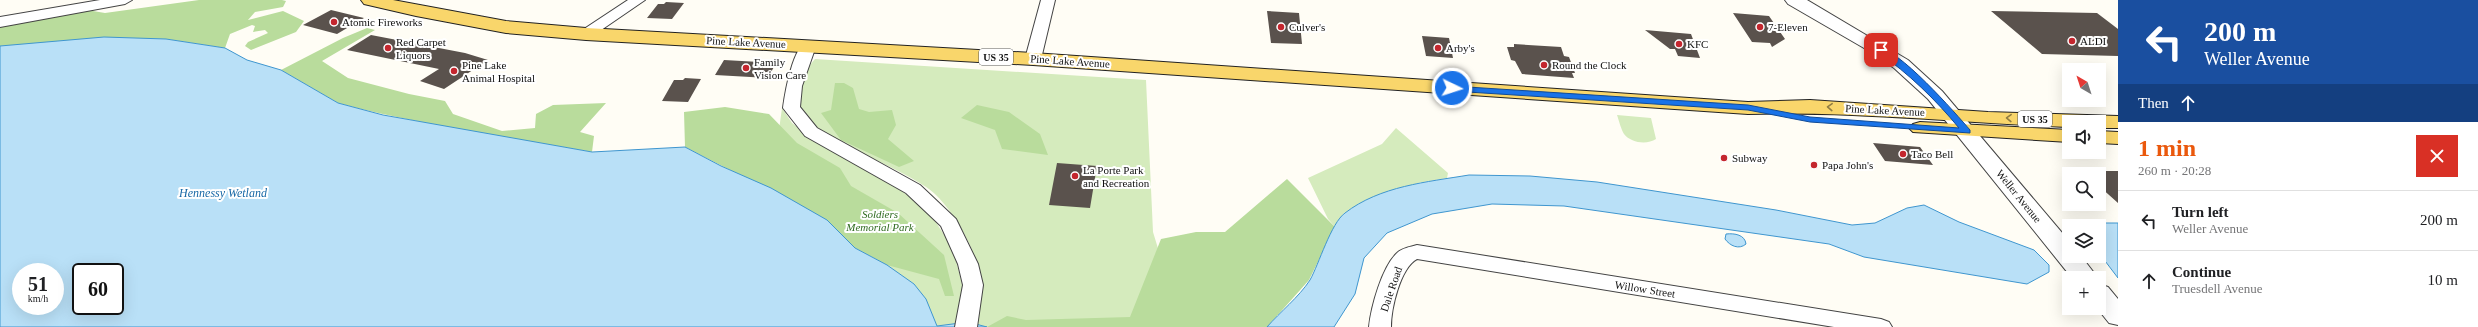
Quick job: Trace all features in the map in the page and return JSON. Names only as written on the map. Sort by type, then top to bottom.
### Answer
[{"type":"main road","name":"Pine Lake Avenue","points":[[370,0],[424,13],[506,27],[586,34],[1033,59],[1748,108],[1810,106],[2118,122]]},
{"type":"main road","name":"Pine Lake Avenue","points":[[1748,108],[1810,120],[1967,131],[2062,136]]},
{"type":"main road","points":[[2106,137],[2118,138]]},
{"type":"street","points":[[0,22],[124,0]]},
{"type":"street","points":[[586,34],[638,0]]},
{"type":"street","points":[[1033,59],[1048,0]]},
{"type":"street","name":"Weller Avenue","points":[[1794,0],[1859,37],[1901,64],[1935,95],[1967,131],[2080,271]]},
{"type":"street","points":[[808,46],[794,86],[791,108],[811,132],[912,189],[949,223],[968,264],[973,285],[967,325]]},
{"type":"street","name":"Willow Street","points":[[1409,254],[1431,253],[1881,327]]},
{"type":"street","name":"Dale Road","points":[[1380,327],[1395,272],[1401,261],[1409,254]]},
{"type":"street","points":[[2106,301],[2118,316]]},
{"type":"green space","points":[[199,0],[282,0],[286,1],[283,7],[255,12],[248,20],[283,11],[304,21],[296,32],[251,50],[245,46],[248,42],[268,33],[265,30],[253,32],[255,26],[252,25],[230,34],[225,48],[166,39],[0,46],[0,25],[87,10],[105,13]]},
{"type":"green space","points":[[367,28],[375,30],[322,61],[348,78],[409,94],[445,101],[453,114],[502,131],[535,128],[536,114],[553,105],[606,103],[580,132],[594,136],[592,152],[432,124],[338,103],[281,70],[343,38]]},
{"type":"green space","name":"Soldiers Memorial Park","points":[[815,59],[1146,80],[1153,232],[1182,327],[977,327],[980,278],[973,252],[964,232],[939,198],[926,187],[908,176],[842,143],[808,120],[800,105],[801,90],[808,71]]},
{"type":"green space","points":[[835,83],[844,83],[853,88],[859,109],[869,112],[892,110],[896,125],[888,139],[914,161],[899,167],[841,140],[821,113],[831,110]]},
{"type":"green space","points":[[977,105],[1009,112],[1040,134],[1048,155],[1002,149],[995,130],[961,118]]},
{"type":"green space","name":"Soldiers Memorial Park","points":[[725,107],[769,114],[797,143],[840,168],[851,186],[898,213],[944,255],[954,296],[945,296],[939,279],[887,265],[855,248],[827,220],[685,147],[684,112]]},
{"type":"green space","name":"Soldiers Memorial Park","points":[[782,108],[792,123],[811,138],[895,185],[932,216],[953,249],[963,288],[956,327],[937,327],[914,284],[771,188]]},
{"type":"green space","points":[[1617,115],[1651,118],[1656,139],[1648,142],[1639,142],[1627,137],[1624,134]]},
{"type":"green space","points":[[1396,128],[1448,173],[1447,178],[1418,183],[1344,213],[1335,227],[1328,219],[1308,178],[1382,144]]},
{"type":"green space","points":[[1287,179],[1335,227],[1309,280],[1267,327],[987,327],[1007,316],[1026,320],[1130,317],[1161,239],[1196,232],[1225,232]]},
{"type":"water","name":"Hennessy Wetland","points":[[104,37],[166,39],[225,48],[247,60],[281,70],[338,103],[383,115],[592,152],[685,147],[721,166],[771,188],[827,220],[855,248],[887,265],[914,284],[926,299],[937,326],[968,322],[987,327],[0,327],[0,46]]},
{"type":"water","points":[[1469,175],[1530,176],[1597,182],[1776,210],[1852,225],[1875,223],[1907,208],[1924,205],[1959,222],[2034,250],[2049,265],[2049,272],[2027,284],[1864,257],[1829,244],[1564,206],[1492,204],[1432,214],[1387,233],[1364,258],[1355,294],[1334,327],[1267,327],[1310,280],[1330,234],[1345,213],[1373,197],[1404,186]]},
{"type":"water","points":[[2106,223],[2118,223],[2118,278],[2106,262]]},
{"type":"water","points":[[1726,234],[1739,235],[1744,238],[1746,244],[1738,247],[1729,244],[1725,239]]},
{"type":"building","points":[[666,2],[684,3],[672,19],[647,18],[658,4],[664,4]]},
{"type":"building","name":"Atomic Fireworks","points":[[331,10],[364,18],[337,34],[303,25]]},
{"type":"building","name":"Culver's","points":[[1267,11],[1299,13],[1302,44],[1271,43]]},
{"type":"building","name":"ALDI","points":[[1991,11],[2097,13],[2118,29],[2118,56],[2042,54]]},
{"type":"building","name":"7-Eleven","points":[[1733,13],[1769,16],[1785,39],[1772,47],[1770,43],[1752,42]]},
{"type":"building","name":"KFC","points":[[1645,30],[1691,34],[1700,58],[1678,56],[1675,49],[1670,49]]},
{"type":"building","points":[[371,35],[465,53],[488,60],[444,89],[420,81],[439,69],[347,50]]},
{"type":"building","name":"Arby's","points":[[1422,36],[1449,38],[1453,58],[1426,56]]},
{"type":"building","name":"Round the Clock","points":[[1514,44],[1561,47],[1564,56],[1569,57],[1575,73],[1572,73],[1574,78],[1522,74],[1515,61],[1511,60],[1507,47],[1514,47]]},
{"type":"building","name":"Family Vision Care","points":[[724,60],[776,63],[768,78],[715,75]]},
{"type":"building","points":[[685,78],[701,79],[688,102],[662,101],[674,80],[683,80]]},
{"type":"building","name":"Taco Bell","points":[[1873,143],[1920,147],[1933,165],[1885,161]]},
{"type":"building","name":"La Porte Park and Recreation","points":[[1057,163],[1097,166],[1090,208],[1049,205]]},
{"type":"building","points":[[2106,171],[2118,171],[2118,203],[2106,192]]},
{"type":"place","name":"Atomic Fireworks","points":[[334,22]]},
{"type":"place","name":"Culver's","points":[[1281,27]]},
{"type":"place","name":"7-Eleven","points":[[1760,27]]},
{"type":"place","name":"ALDI","points":[[2072,41]]},
{"type":"place","name":"KFC","points":[[1679,44]]},
{"type":"place","name":"Red Carpet Liquors","points":[[388,48]]},
{"type":"place","name":"Arby's","points":[[1438,48]]},
{"type":"place","name":"Round the Clock","points":[[1544,65]]},
{"type":"place","name":"Family Vision Care","points":[[746,68]]},
{"type":"place","name":"Pine Lake Animal Hospital","points":[[454,71]]},
{"type":"place","name":"Taco Bell","points":[[1903,154]]},
{"type":"place","name":"Subway","points":[[1724,158]]},
{"type":"place","name":"Papa John's","points":[[1814,165]]},
{"type":"place","name":"La Porte Park and Recreation","points":[[1075,176]]},
{"type":"route","points":[[1452,88],[1748,108],[1810,120],[1967,131],[1935,95],[1901,64],[1881,50]]}]
